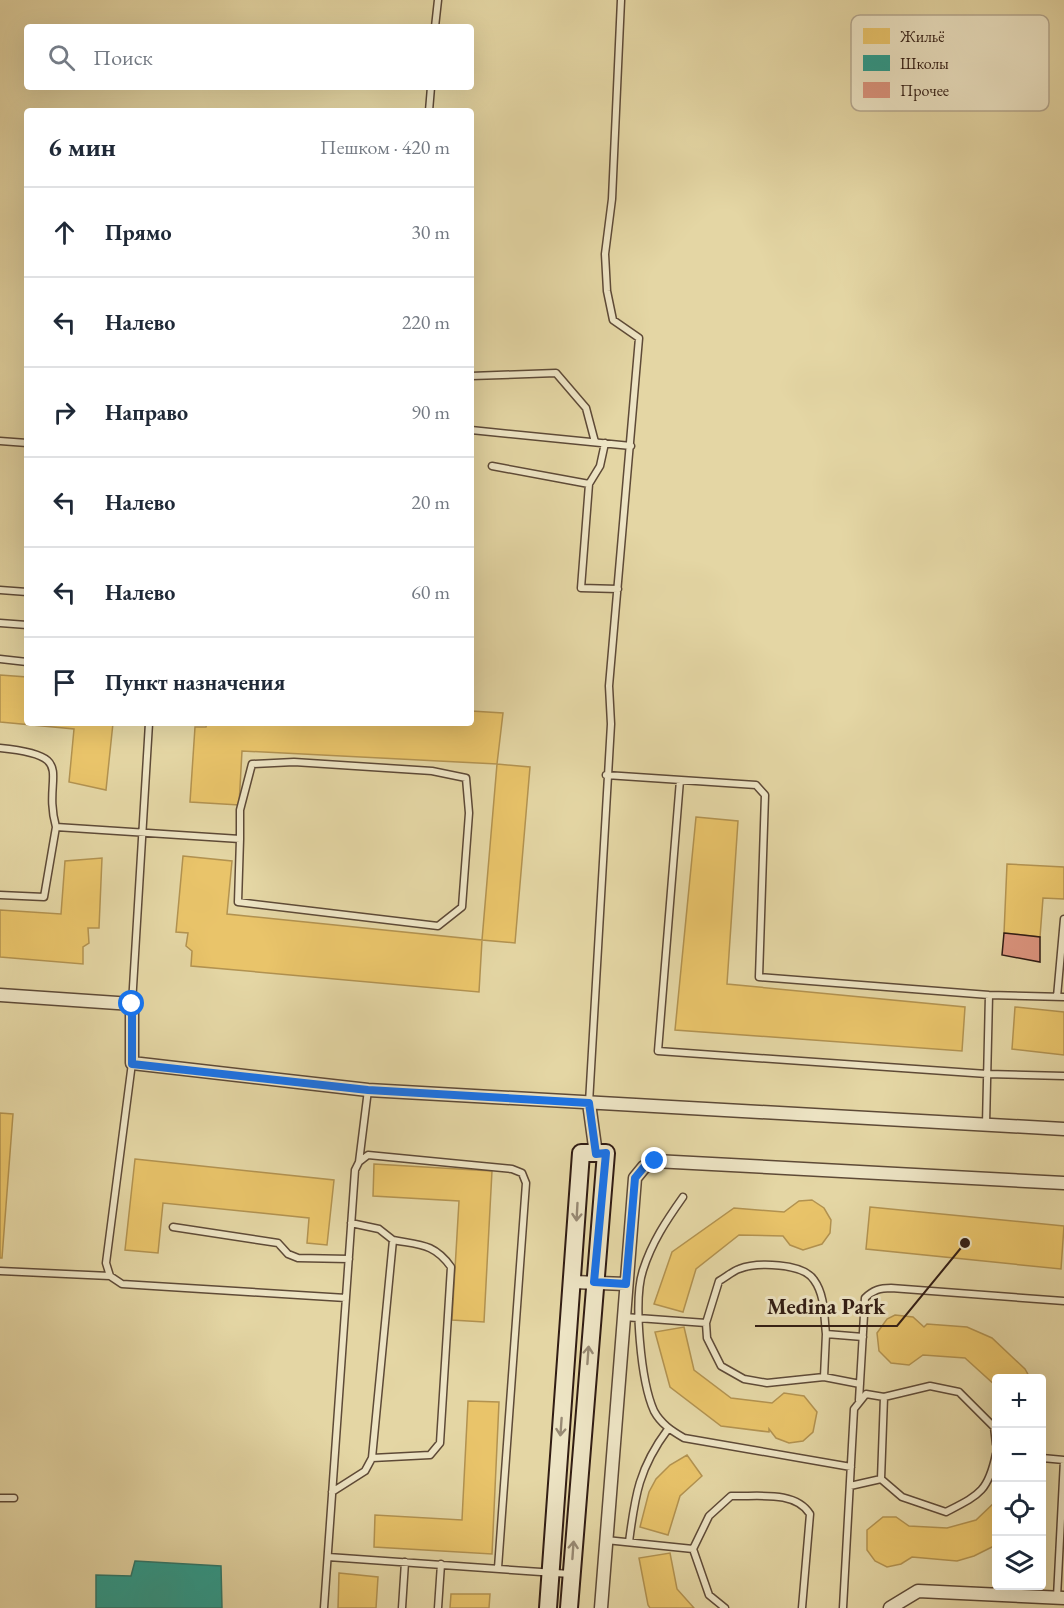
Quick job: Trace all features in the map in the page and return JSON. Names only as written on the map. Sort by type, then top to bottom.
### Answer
[{"type":"street","points":[[0,995],[132,1004],[132,1064],[368,1090],[1064,1129]]},
{"type":"street","points":[[589,1103],[596,1154]]},
{"type":"street","points":[[548,1608],[581,1153],[606,1153],[569,1608]]},
{"type":"street","points":[[601,1608],[635,1178],[644,1167],[655,1161],[1064,1183]]},
{"type":"street","points":[[573,1282],[626,1284]]},
{"type":"street","points":[[890,1608],[918,1591],[1061,1598]]},
{"type":"lane","points":[[435,24],[438,0]]},
{"type":"lane","points":[[589,1103],[606,775],[611,724],[609,686],[639,338],[613,320],[607,291],[606,254],[612,199],[621,0]]},
{"type":"lane","points":[[429,108],[431,90]]},
{"type":"lane","points":[[474,376],[556,373],[586,408],[595,442]]},
{"type":"lane","points":[[474,430],[631,446]]},
{"type":"lane","points":[[0,441],[24,443]]},
{"type":"lane","points":[[605,443],[600,466],[589,484],[582,588],[618,589]]},
{"type":"lane","points":[[492,466],[589,484]]},
{"type":"lane","points":[[0,590],[24,592]]},
{"type":"lane","points":[[0,623],[24,625]]},
{"type":"lane","points":[[0,659],[24,662]]},
{"type":"lane","points":[[132,1004],[150,726]]},
{"type":"lane","points":[[0,748],[32,751],[44,757],[54,772],[52,816],[56,827],[44,897],[0,895]]},
{"type":"lane","points":[[294,762],[432,771],[466,778],[470,813],[462,907],[438,926],[238,902],[240,839],[240,810],[252,764],[294,762]]},
{"type":"lane","points":[[606,775],[756,785],[765,795],[759,977],[989,995],[1060,997],[1064,919]]},
{"type":"lane","points":[[680,780],[658,1051],[987,1074],[1064,1076]]},
{"type":"lane","points":[[56,827],[240,839]]},
{"type":"lane","points":[[986,1125],[989,995]]},
{"type":"lane","points":[[110,1276],[106,1263],[132,1064]]},
{"type":"lane","points":[[324,1608],[355,1170],[359,1162],[368,1090]]},
{"type":"lane","points":[[359,1162],[368,1155],[512,1169],[522,1173],[526,1183],[498,1568]]},
{"type":"lane","points":[[682,1197],[654,1238],[642,1273],[641,1356],[654,1411],[668,1429],[684,1438],[851,1467]]},
{"type":"lane","points":[[351,1223],[379,1229],[393,1240],[432,1247],[451,1267],[440,1443],[430,1455],[372,1458]]},
{"type":"lane","points":[[173,1227],[278,1243],[288,1254],[298,1258],[349,1259]]},
{"type":"lane","points":[[332,1492],[365,1472],[372,1458],[393,1240]]},
{"type":"lane","points":[[824,1377],[826,1334],[824,1306],[813,1278],[806,1271],[784,1265],[741,1268],[719,1281],[706,1323],[707,1338],[721,1366],[744,1379],[767,1383],[824,1377],[860,1384]]},
{"type":"lane","points":[[0,1271],[110,1276],[122,1284],[346,1298]]},
{"type":"lane","points":[[859,1401],[865,1298],[881,1288],[1064,1301]]},
{"type":"lane","points":[[624,1317],[706,1323]]},
{"type":"lane","points":[[826,1334],[863,1337]]},
{"type":"lane","points":[[843,1608],[854,1409],[859,1401],[866,1394],[884,1397],[930,1386],[959,1392],[994,1428]]},
{"type":"lane","points":[[881,1479],[884,1397]]},
{"type":"lane","points":[[629,1542],[636,1494],[649,1455],[668,1429]]},
{"type":"lane","points":[[1046,1458],[1064,1459],[1061,1598]]},
{"type":"lane","points":[[881,1479],[902,1497],[946,1512],[974,1497],[991,1478],[992,1473]]},
{"type":"lane","points":[[850,1486],[881,1479]]},
{"type":"lane","points":[[725,1608],[709,1595],[693,1549],[709,1516],[731,1496],[792,1499],[804,1504],[810,1514],[802,1608]]},
{"type":"lane","points":[[0,1497],[14,1498]]},
{"type":"lane","points":[[606,1540],[693,1549]]},
{"type":"lane","points":[[328,1557],[572,1574]]},
{"type":"lane","points":[[402,1608],[405,1562]]},
{"type":"lane","points":[[438,1608],[441,1564]]},
{"type":"building: Жильё","points":[[0,675],[24,677],[24,724],[0,722]]},
{"type":"building: Жильё","points":[[474,711],[503,713],[497,764],[242,751],[239,805],[190,802],[195,727],[474,726]]},
{"type":"building: Жильё","points":[[42,726],[113,726],[106,790],[69,782],[74,729]]},
{"type":"building: Жильё","points":[[497,764],[530,767],[515,943],[482,940]]},
{"type":"building: Жильё","points":[[696,817],[738,821],[727,984],[965,1007],[962,1051],[675,1030]]},
{"type":"building: Жильё","points":[[183,856],[232,861],[227,914],[482,940],[479,992],[191,966],[192,951],[186,946],[188,933],[176,932]]},
{"type":"building: Жильё","points":[[102,858],[99,928],[88,928],[89,943],[83,947],[83,964],[0,957],[0,910],[61,914],[65,861]]},
{"type":"building: Жильё","points":[[1007,864],[1064,867],[1064,899],[1043,898],[1040,937],[1004,933]]},
{"type":"building: Жильё","points":[[1015,1007],[1064,1012],[1064,1055],[1012,1049]]},
{"type":"building: Жильё","points":[[0,1113],[13,1114],[2,1258],[0,1258]]},
{"type":"building: Жильё","points":[[135,1159],[334,1180],[327,1245],[307,1243],[309,1218],[163,1203],[158,1253],[125,1250]]},
{"type":"building: Жильё","points":[[374,1164],[492,1171],[484,1322],[452,1320],[459,1201],[373,1196]]},
{"type":"building: Жильё","points":[[812,1200],[824,1208],[831,1220],[830,1233],[822,1244],[803,1250],[790,1245],[783,1236],[739,1235],[696,1269],[683,1312],[654,1304],[672,1252],[734,1208],[784,1212],[799,1201]]},
{"type":"building: Жильё","points":[[870,1207],[1064,1226],[1061,1269],[866,1249]]},
{"type":"building: Жильё","points":[[895,1315],[913,1317],[924,1327],[927,1324],[967,1327],[992,1338],[1028,1374],[992,1374],[992,1382],[965,1358],[923,1355],[909,1365],[891,1363],[879,1351],[877,1333],[887,1319]]},
{"type":"building: Жильё","points":[[684,1327],[694,1370],[731,1398],[772,1403],[784,1393],[804,1396],[817,1412],[813,1432],[803,1441],[789,1443],[776,1438],[769,1429],[769,1432],[721,1426],[670,1387],[655,1332]]},
{"type":"building: Жильё","points":[[468,1401],[499,1402],[492,1554],[374,1547],[375,1515],[462,1520]]},
{"type":"building: Жильё","points":[[687,1455],[702,1476],[680,1496],[668,1535],[640,1527],[649,1492],[656,1479],[670,1465]]},
{"type":"building: Жильё","points":[[992,1505],[992,1547],[957,1561],[912,1557],[901,1564],[887,1567],[875,1561],[867,1550],[867,1530],[883,1517],[896,1517],[909,1526],[947,1528],[976,1520]]},
{"type":"building: Жильё","points":[[670,1553],[677,1589],[694,1608],[650,1608],[648,1605],[639,1558]]},
{"type":"building: Жильё","points":[[339,1573],[378,1577],[376,1608],[338,1608]]},
{"type":"building: Жильё","points":[[451,1594],[490,1594],[489,1608],[450,1608]]},
{"type":"building: Школы","points":[[135,1561],[221,1566],[222,1608],[96,1608],[96,1575],[131,1576]]},
{"type":"building: Прочее","points":[[1004,933],[1040,937],[1040,962],[1002,955]]},
{"type":"place","name":"Medina Park","points":[[965,1243]]},
{"type":"route","points":[[132,1004],[132,1064],[368,1090],[589,1103],[596,1154],[606,1153],[594,1282],[626,1284],[635,1178],[644,1167],[655,1161]]}]
